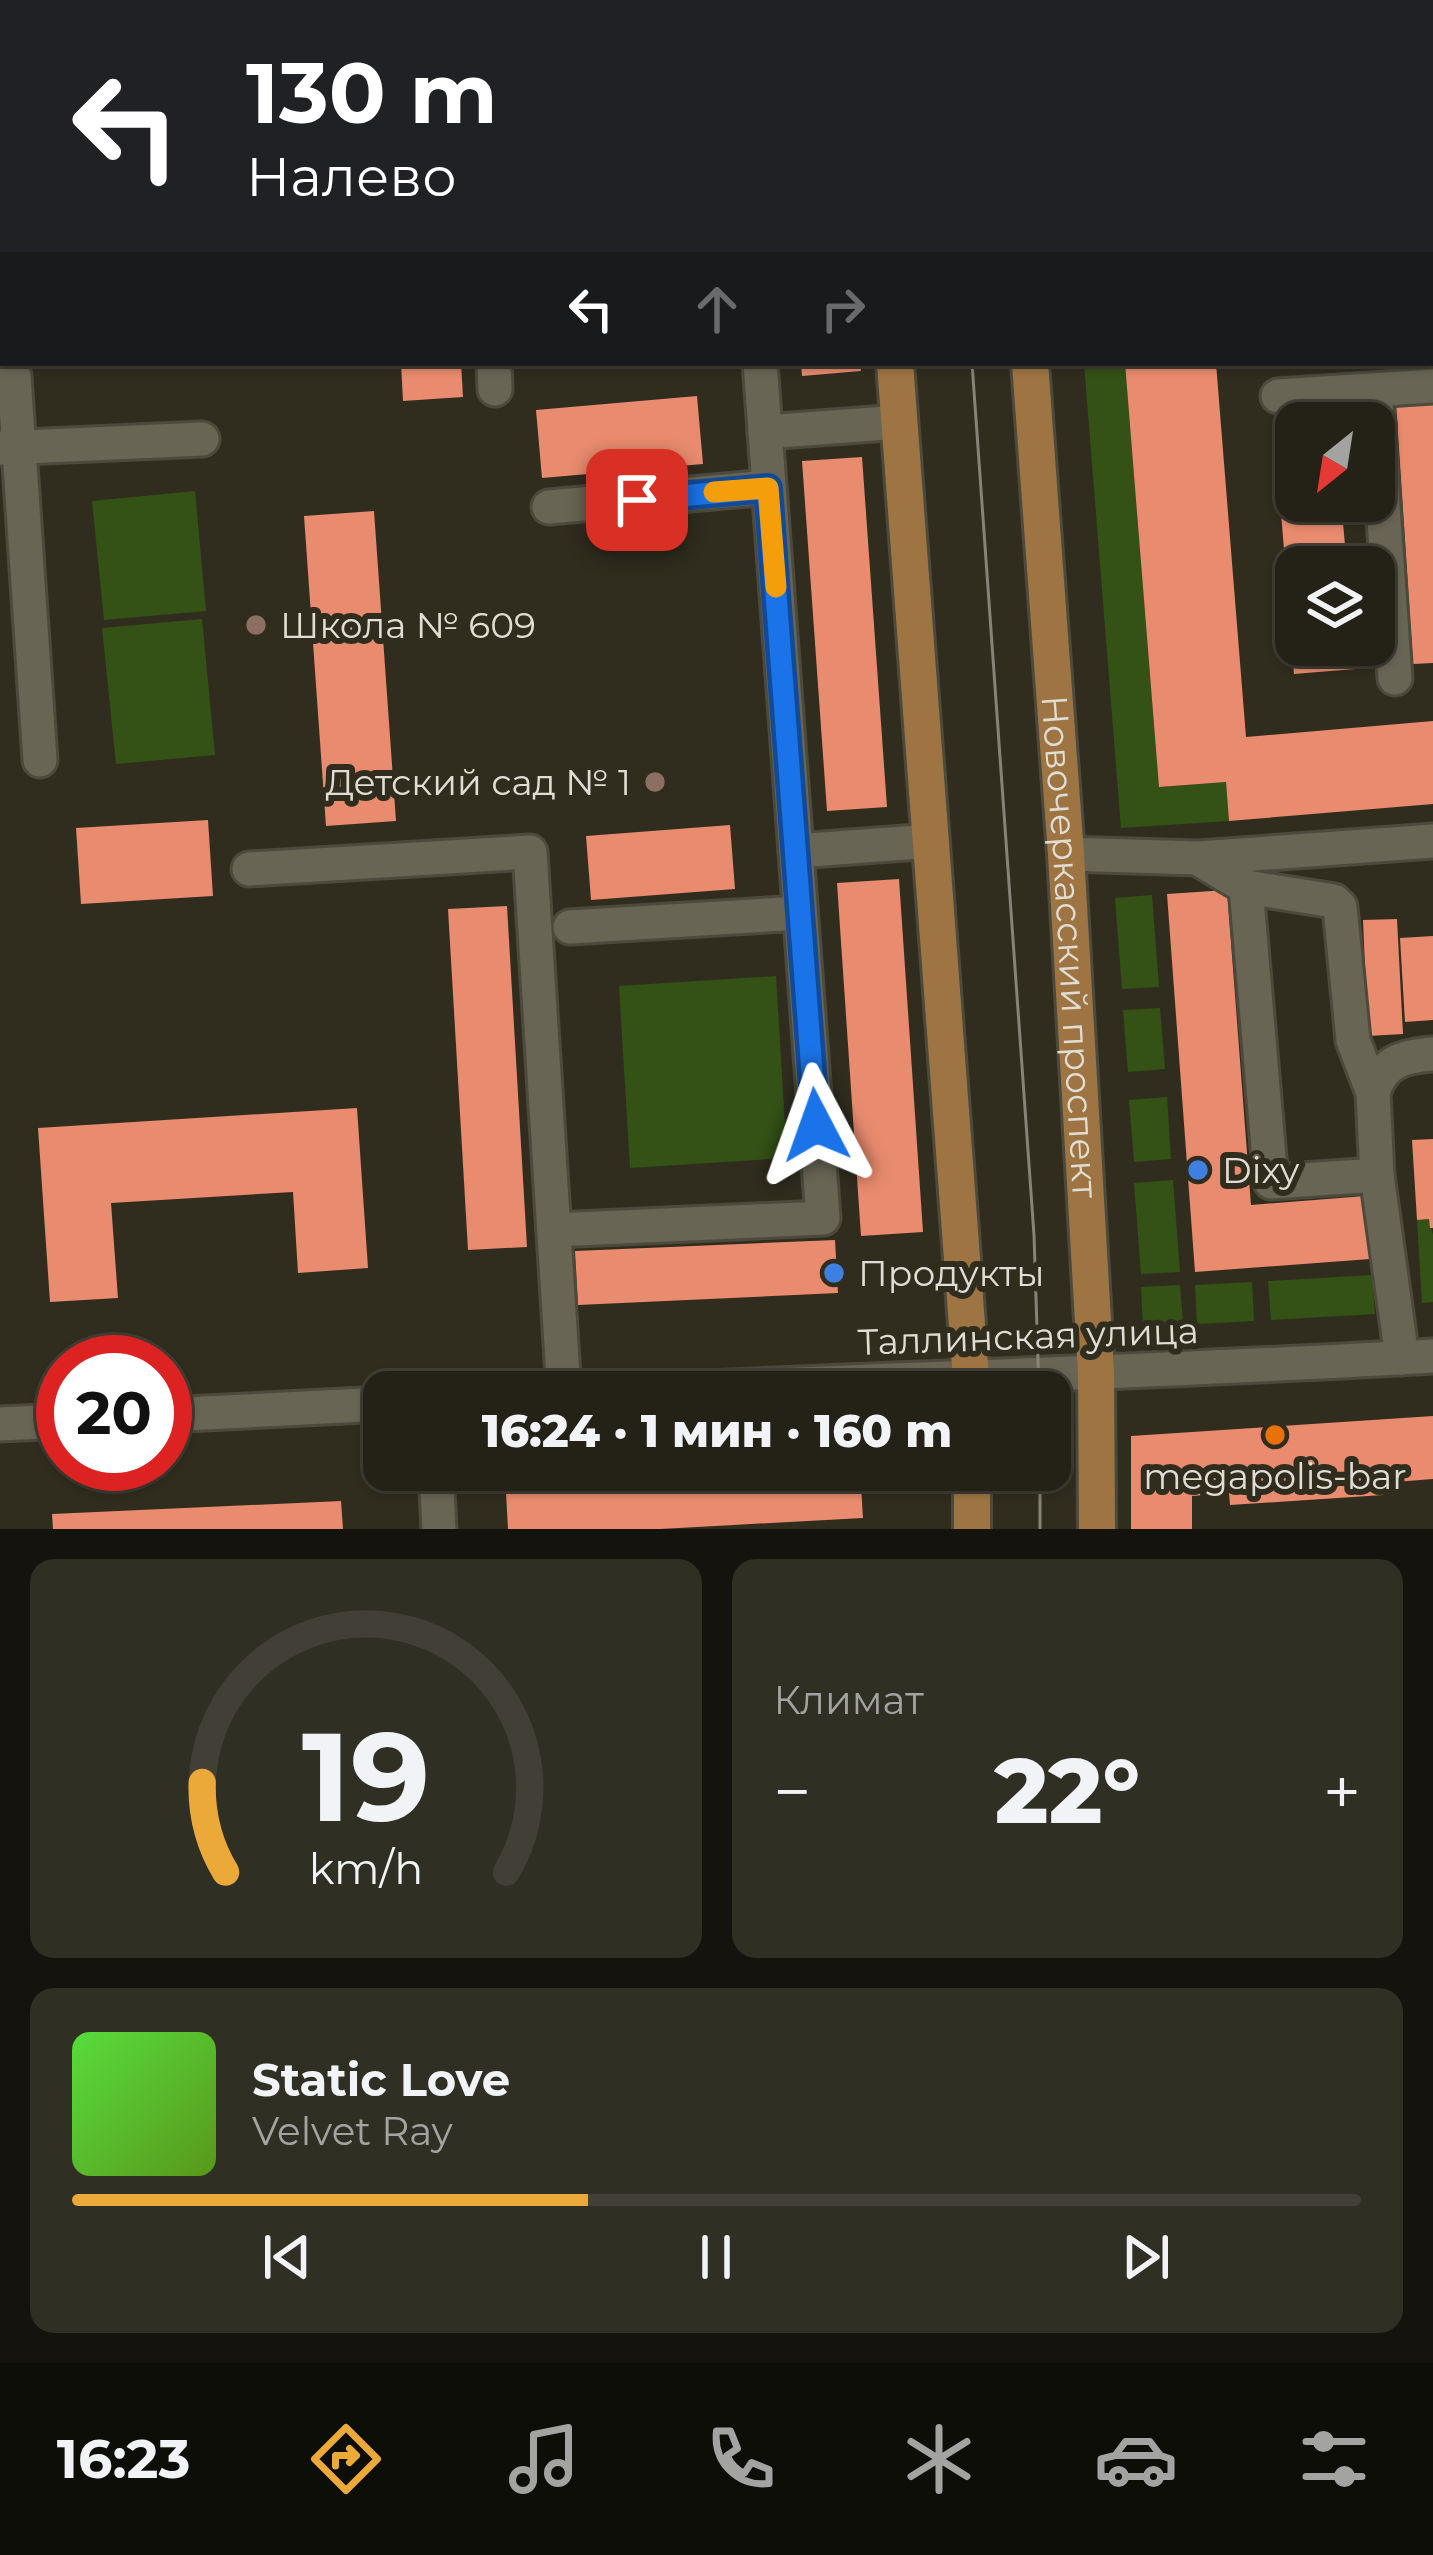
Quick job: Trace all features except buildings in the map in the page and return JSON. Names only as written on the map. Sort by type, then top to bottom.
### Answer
[{"type":"main road","points":[[895,366],[971,1371]]},
{"type":"main road","name":"Новочеркасский проспект","points":[[1030,366],[1066,854],[1096,1373],[1097,1529]]},
{"type":"main road","points":[[972,1491],[972,1529]]},
{"type":"street","points":[[554,1230],[823,1218],[760,366]]},
{"type":"street","points":[[14,376],[9,447],[40,760]]},
{"type":"street","points":[[1279,397],[1433,386]]},
{"type":"street","points":[[1375,390],[1395,678]]},
{"type":"street","points":[[765,432],[900,422]]},
{"type":"street","points":[[9,447],[202,439]]},
{"type":"street","points":[[549,507],[768,488]]},
{"type":"street","points":[[796,851],[932,841]]},
{"type":"street","points":[[1066,854],[1248,858],[1433,841]]},
{"type":"street","points":[[249,869],[530,852],[563,1371]]},
{"type":"street","points":[[1197,858],[1246,887],[1334,901],[1340,907],[1353,1040],[1372,1093],[1377,1175],[1417,1357]]},
{"type":"street","points":[[1246,887],[1270,1182],[1377,1175]]},
{"type":"street","points":[[570,927],[800,914]]},
{"type":"street","points":[[1372,1093],[1382,1072],[1404,1056],[1433,1054]]},
{"type":"street","name":"Таллинская улица","points":[[1071,1375],[1417,1357]]},
{"type":"street","points":[[192,1414],[363,1405]]},
{"type":"street","points":[[0,1424],[36,1422]]},
{"type":"street","points":[[437,1491],[439,1529]]},
{"type":"green space","points":[[1084,366],[1125,366],[1159,787],[1226,782],[1229,821],[1121,828]]},
{"type":"green space","points":[[195,491],[206,611],[104,620],[92,501]]},
{"type":"green space","points":[[202,619],[215,755],[116,764],[102,628]]},
{"type":"green space","points":[[1152,895],[1159,987],[1122,989],[1115,898]]},
{"type":"green space","points":[[776,976],[787,1158],[630,1168],[619,986]]},
{"type":"green space","points":[[1160,1008],[1165,1069],[1128,1072],[1123,1010]]},
{"type":"green space","points":[[1167,1097],[1171,1159],[1134,1162],[1129,1100]]},
{"type":"green space","points":[[1173,1180],[1180,1272],[1141,1274],[1134,1183]]},
{"type":"green space","points":[[1429,1219],[1433,1302],[1422,1303],[1417,1220]]},
{"type":"green space","points":[[1372,1275],[1375,1314],[1271,1320],[1268,1281]]},
{"type":"green space","points":[[1252,1282],[1254,1321],[1197,1324],[1195,1285]]},
{"type":"green space","points":[[1180,1285],[1183,1323],[1143,1326],[1141,1287]]},
{"type":"tram line","points":[[972,366],[1034,1235],[1038,1371]]},
{"type":"tram line","points":[[1040,1491],[1040,1529]]},
{"type":"slow traffic","points":[[714,492],[768,488],[776,587]]},
{"type":"place","name":"Школа № 609","points":[[256,625]]},
{"type":"place","name":"Детский сад № 1","points":[[655,782]]},
{"type":"place","name":"Dixy","points":[[1198,1170]]},
{"type":"place","name":"Продукты","points":[[834,1273]]},
{"type":"place","name":"megapolis-bar","points":[[1275,1435]]},
{"type":"route","points":[[637,500],[768,488],[816,1125]]}]
